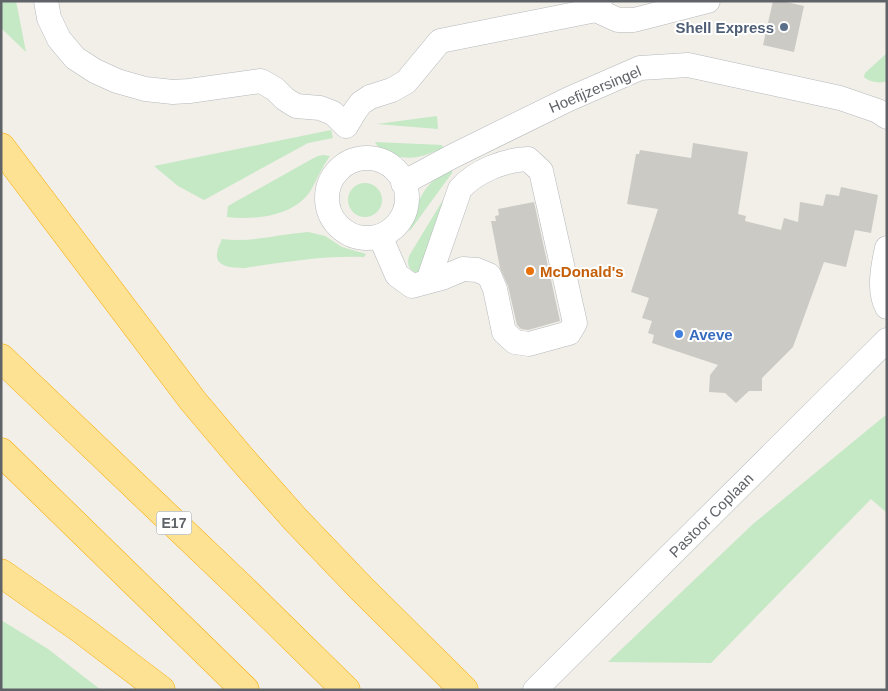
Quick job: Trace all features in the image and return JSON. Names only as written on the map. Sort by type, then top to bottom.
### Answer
[{"type":"highway","points":[[1,147],[193,401],[242,459],[361,588],[464,690]]},
{"type":"highway","name":"E17","points":[[1,358],[346,690]]},
{"type":"highway","points":[[1,452],[245,690]]},
{"type":"highway","points":[[1,573],[82,630],[161,690]]},
{"type":"street","points":[[46,1],[49,18],[59,40],[75,58],[95,71],[117,81],[145,89],[173,92],[261,81],[275,89],[296,106],[320,108],[333,113],[346,126],[354,160]]},
{"type":"street","points":[[346,126],[361,103],[370,97],[392,90],[406,82],[440,41],[598,6],[618,20],[634,20],[708,1]]},
{"type":"street","name":"Hoefijzersingel","points":[[403,183],[452,156],[560,103],[640,68],[688,65],[840,98],[878,111],[887,117]]},
{"type":"street","points":[[366,158],[383,162],[397,173],[403,183],[406,195],[406,208],[392,230],[380,236],[367,238],[343,231],[334,222],[328,210],[329,185],[335,174],[354,160],[366,158]]},
{"type":"street","points":[[380,236],[397,275],[412,286],[442,278],[463,269],[477,270],[489,275],[495,289],[504,332],[515,342],[529,344],[569,333],[574,323],[541,172],[528,159],[516,159],[498,164],[467,182],[460,190],[428,281]]},
{"type":"street","points":[[887,248],[882,270],[883,300],[887,307]]},
{"type":"street","name":"Pastoor Coplaan","points":[[535,690],[887,340]]},
{"type":"green space","points":[[1,1],[16,1],[26,52],[1,28]]},
{"type":"green space","points":[[887,53],[887,81],[875,82],[864,77],[865,73]]},
{"type":"green space","points":[[437,116],[438,129],[377,124]]},
{"type":"green space","points":[[331,130],[333,138],[308,143],[204,200],[178,186],[154,166]]},
{"type":"green space","points":[[375,142],[442,145],[443,148],[423,156],[405,158],[386,152]]},
{"type":"green space","points":[[323,155],[330,156],[311,190],[301,201],[292,207],[282,212],[260,217],[227,217],[228,206],[312,159]]},
{"type":"green space","points":[[452,169],[452,173],[409,232],[422,194],[433,181]]},
{"type":"green space","points":[[455,180],[425,271],[416,273],[409,266],[409,256]]},
{"type":"green space","points":[[365,183],[377,188],[382,200],[377,212],[365,217],[353,212],[348,200],[353,188]]},
{"type":"green space","points":[[308,232],[325,236],[342,247],[366,254],[364,257],[320,258],[245,268],[223,265],[217,259],[222,239],[244,240]]},
{"type":"green space","points":[[887,414],[887,513],[871,499],[711,663],[608,662],[753,524]]},
{"type":"green space","points":[[1,620],[48,649],[101,690],[1,690]]},
{"type":"building","points":[[773,1],[804,6],[794,52],[763,45]]},
{"type":"building","points":[[693,143],[748,152],[738,214],[746,216],[745,221],[781,230],[784,218],[798,222],[800,202],[823,206],[826,194],[839,196],[841,187],[878,195],[871,233],[855,230],[846,267],[824,262],[793,347],[762,378],[762,391],[749,391],[736,403],[725,393],[709,392],[710,375],[718,365],[652,343],[654,335],[648,333],[652,321],[642,318],[649,298],[631,292],[658,209],[627,204],[636,154],[639,154],[640,150],[691,158]]},
{"type":"building","name":"McDonald's","points":[[534,202],[560,321],[528,330],[521,329],[517,325],[508,286],[500,268],[491,221],[496,221],[495,216],[499,215],[498,209]]},
{"type":"place","name":"Shell Express","points":[[784,27]]},
{"type":"place","name":"McDonald's","points":[[530,271]]},
{"type":"place","name":"Aveve","points":[[679,334]]}]
